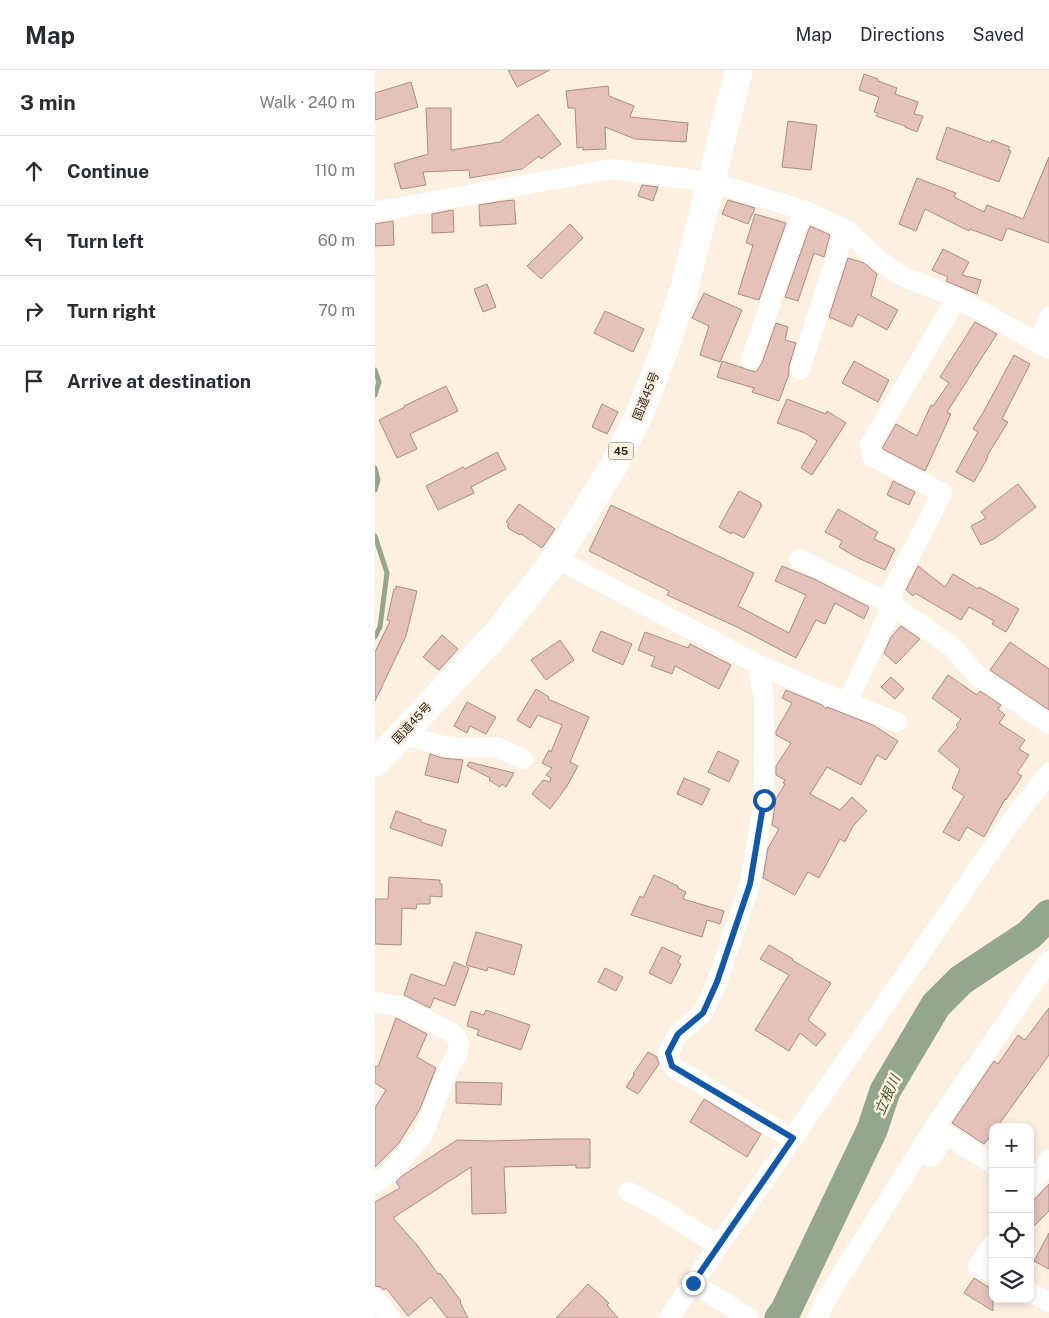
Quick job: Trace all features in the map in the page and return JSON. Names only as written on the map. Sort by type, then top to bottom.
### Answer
[{"type":"highway","name":"国道45号","points":[[375,763],[499,631],[555,558],[615,465],[640,413],[665,348],[685,286],[739,70]]},
{"type":"street","points":[[375,212],[612,169],[711,182],[803,210],[845,229],[882,263],[900,275],[957,298],[1044,346],[1049,317]]},
{"type":"street","points":[[751,359],[803,210]]},
{"type":"street","points":[[801,370],[845,229]]},
{"type":"street","points":[[847,703],[893,605],[892,591],[942,494],[873,457],[870,445],[957,298]]},
{"type":"street","points":[[555,558],[757,664],[847,703],[897,722]]},
{"type":"street","points":[[799,558],[893,605],[952,647],[977,675],[1049,724]]},
{"type":"street","points":[[757,664],[764,696],[764,800],[750,884],[717,982],[703,1013],[678,1034],[668,1053],[672,1066],[793,1138]]},
{"type":"street","points":[[402,734],[443,746],[457,748],[496,747],[523,759]]},
{"type":"street","points":[[669,1318],[1003,834],[1049,773]]},
{"type":"street","points":[[818,1318],[825,1301],[936,1125],[1049,960]]},
{"type":"street","points":[[375,1002],[399,1006],[451,1032],[457,1038],[459,1045],[458,1052],[445,1074],[423,1135],[387,1175],[375,1184]]},
{"type":"street","points":[[827,1318],[946,1134],[989,1161]]},
{"type":"street","points":[[1034,1182],[1049,1160]]},
{"type":"street","points":[[629,1192],[663,1210],[719,1246]]},
{"type":"street","points":[[989,1250],[979,1266],[989,1271]]},
{"type":"street","points":[[693,1283],[749,1318]]},
{"type":"street","points":[[1034,1294],[1049,1302]]},
{"type":"street","points":[[375,1298],[390,1318]]},
{"type":"building","points":[[508,70],[550,70],[517,87]]},
{"type":"building","points":[[864,74],[897,88],[895,94],[918,102],[914,114],[923,116],[917,132],[876,116],[878,113],[874,112],[879,97],[859,90]]},
{"type":"building","points":[[411,82],[418,107],[375,120],[375,93]]},
{"type":"building","points":[[608,86],[609,96],[634,106],[630,117],[688,123],[686,142],[635,139],[605,127],[606,149],[583,150],[583,147],[577,148],[575,108],[568,108],[566,91]]},
{"type":"building","points":[[426,108],[451,108],[451,150],[500,142],[538,114],[561,144],[541,159],[539,156],[522,169],[470,178],[469,170],[423,172],[426,185],[401,189],[394,164],[428,154]]},
{"type":"building","points":[[788,121],[817,125],[811,170],[782,167]]},
{"type":"building","points":[[947,127],[991,143],[992,140],[1010,147],[1008,150],[1011,151],[999,182],[936,159]]},
{"type":"building","points":[[1049,157],[1049,243],[1007,228],[1002,241],[970,229],[969,231],[925,209],[916,231],[899,224],[917,178],[956,193],[954,197],[984,212],[987,205],[1023,219]]},
{"type":"building","points":[[642,185],[658,187],[653,201],[638,196]]},
{"type":"building","points":[[514,200],[516,224],[480,226],[479,205]]},
{"type":"building","points":[[728,200],[755,208],[748,224],[722,214]]},
{"type":"building","points":[[453,210],[454,232],[432,233],[432,214]]},
{"type":"building","points":[[755,214],[786,223],[759,300],[738,294],[753,245],[746,243]]},
{"type":"building","points":[[393,221],[394,245],[375,246],[375,224]]},
{"type":"building","points":[[570,224],[583,238],[541,279],[527,266]]},
{"type":"building","points":[[810,226],[830,235],[824,257],[814,253],[798,301],[785,297]]},
{"type":"building","points":[[943,249],[969,262],[962,275],[981,280],[977,294],[946,281],[948,277],[932,270]]},
{"type":"building","points":[[848,258],[864,263],[877,274],[871,296],[898,310],[887,330],[858,314],[852,327],[829,317]]},
{"type":"building","points":[[487,284],[496,307],[483,312],[474,289]]},
{"type":"building","points":[[704,293],[742,310],[720,362],[700,355],[709,326],[692,318]]},
{"type":"building","points":[[605,311],[644,329],[633,352],[594,333]]},
{"type":"building","points":[[975,322],[997,334],[947,412],[951,414],[925,471],[883,449],[883,447],[896,424],[917,436],[931,405],[933,406],[949,383],[940,377]]},
{"type":"building","points":[[776,323],[788,327],[785,340],[796,343],[789,366],[789,374],[779,401],[752,392],[754,388],[717,377],[722,361],[756,372],[762,363]]},
{"type":"building","points":[[1014,355],[1030,364],[1002,419],[1008,422],[987,456],[974,482],[956,472],[978,432],[973,429]]},
{"type":"building","points":[[854,361],[889,380],[878,402],[842,383]]},
{"type":"building","points":[[446,386],[458,411],[410,434],[417,449],[397,458],[379,420]]},
{"type":"building","points":[[787,399],[826,414],[827,411],[846,423],[812,475],[801,468],[817,441],[805,433],[777,423]]},
{"type":"building","points":[[602,404],[618,412],[607,434],[592,427]]},
{"type":"building","points":[[497,452],[506,469],[471,487],[474,493],[438,510],[426,486],[463,467],[465,469]]},
{"type":"building","points":[[893,481],[915,492],[909,505],[887,495]]},
{"type":"building","points":[[1018,484],[1036,507],[994,539],[981,545],[971,526],[986,518],[981,512]]},
{"type":"building","points":[[739,491],[762,505],[744,538],[732,532],[731,534],[719,527]]},
{"type":"building","points":[[519,504],[555,529],[542,548],[508,528],[509,524],[506,522]]},
{"type":"building","points":[[611,505],[754,573],[738,606],[789,633],[806,595],[775,581],[782,566],[814,579],[869,607],[864,619],[835,603],[825,624],[816,620],[796,658],[739,628],[667,595],[669,591],[589,551]]},
{"type":"building","points":[[838,509],[878,532],[874,539],[895,549],[885,570],[839,547],[842,541],[825,532]]},
{"type":"building","points":[[918,566],[945,587],[953,574],[978,589],[979,587],[1019,609],[1006,632],[992,624],[994,621],[969,607],[961,620],[915,593],[913,596],[906,590]]},
{"type":"building","points":[[396,586],[417,591],[406,636],[375,701],[375,652],[390,621],[387,620]]},
{"type":"building","points":[[901,626],[920,639],[896,664],[884,653],[891,637]]},
{"type":"building","points":[[601,631],[632,644],[623,665],[592,651]]},
{"type":"building","points":[[645,632],[688,648],[690,644],[731,665],[719,689],[675,666],[672,674],[651,666],[655,657],[638,650]]},
{"type":"building","points":[[442,635],[458,649],[439,670],[423,657]]},
{"type":"building","points":[[560,640],[574,660],[546,680],[531,660]]},
{"type":"building","points":[[1010,642],[1049,669],[1049,710],[990,670]]},
{"type":"building","points":[[948,675],[977,695],[980,691],[1001,705],[998,709],[1005,715],[999,723],[1025,740],[1019,749],[1029,755],[1017,773],[1022,776],[1005,799],[984,837],[967,827],[959,841],[943,832],[964,796],[952,788],[960,769],[938,751],[958,727],[956,725],[961,719],[932,698]]},
{"type":"building","points":[[891,677],[904,689],[895,699],[881,687]]},
{"type":"building","points":[[536,689],[549,697],[548,699],[589,717],[570,762],[578,766],[567,786],[550,809],[532,794],[543,780],[550,782],[551,778],[546,775],[552,768],[542,763],[549,750],[551,752],[562,725],[538,715],[530,728],[517,720]]},
{"type":"building","points":[[786,690],[822,705],[826,709],[827,707],[873,725],[898,741],[886,760],[877,755],[861,785],[827,767],[810,794],[840,810],[852,797],[867,811],[853,826],[845,842],[840,839],[819,878],[808,872],[795,895],[763,878],[768,848],[779,829],[772,825],[776,799],[785,784],[783,783],[785,780],[776,775],[776,766],[791,743],[776,735],[776,731],[792,703],[782,698]]},
{"type":"building","points":[[467,702],[496,717],[486,734],[470,726],[467,733],[454,726]]},
{"type":"building","points":[[718,751],[739,761],[729,782],[708,772]]},
{"type":"building","points":[[430,754],[442,758],[463,760],[458,783],[425,775]]},
{"type":"building","points":[[469,762],[514,773],[506,787],[502,784],[500,787],[489,780],[490,778],[467,766]]},
{"type":"building","points":[[684,778],[710,789],[702,805],[677,794]]},
{"type":"building","points":[[396,811],[446,830],[442,846],[390,828]]},
{"type":"building","points":[[654,875],[678,886],[678,888],[686,892],[683,899],[724,911],[720,924],[707,920],[702,937],[631,915],[640,896],[643,898]]},
{"type":"building","points":[[389,877],[440,880],[440,884],[442,884],[442,897],[430,896],[430,904],[417,904],[416,909],[402,908],[401,945],[375,944],[375,899],[388,899]]},
{"type":"building","points":[[476,932],[522,945],[514,975],[488,967],[487,971],[466,965]]},
{"type":"building","points":[[769,945],[831,983],[808,1020],[826,1034],[816,1046],[800,1033],[789,1051],[755,1030],[789,975],[760,959]]},
{"type":"building","points":[[662,947],[681,956],[678,962],[681,964],[671,984],[649,973]]},
{"type":"building","points":[[454,962],[469,968],[455,1006],[434,998],[430,1008],[404,995],[411,974],[445,986]]},
{"type":"building","points":[[605,968],[623,977],[616,991],[598,982]]},
{"type":"building","points":[[1049,1008],[1049,1055],[1000,1123],[989,1123],[989,1138],[984,1144],[952,1123],[994,1061],[998,1064],[1018,1035],[1025,1040]]},
{"type":"building","points":[[486,1010],[530,1025],[521,1050],[477,1035],[479,1030],[467,1026],[471,1011],[484,1015]]},
{"type":"building","points":[[396,1018],[427,1034],[417,1057],[436,1068],[420,1109],[399,1143],[375,1167],[375,1108],[386,1090],[375,1083],[375,1066],[378,1067]]},
{"type":"building","points":[[648,1052],[657,1057],[659,1064],[638,1094],[626,1087]]},
{"type":"building","points":[[456,1082],[502,1083],[501,1105],[456,1103]]},
{"type":"building","points":[[704,1099],[761,1134],[747,1157],[690,1122]]},
{"type":"building","points":[[590,1139],[590,1168],[576,1168],[576,1165],[504,1167],[506,1213],[472,1214],[471,1167],[393,1218],[417,1245],[438,1274],[440,1273],[461,1301],[468,1318],[447,1318],[431,1297],[408,1316],[386,1288],[384,1290],[375,1286],[375,1202],[400,1188],[396,1182],[402,1176],[457,1140]]},
{"type":"building","points":[[1049,1184],[1049,1211],[1034,1226],[1034,1213],[1034,1200]]},
{"type":"building","points":[[1049,1233],[1049,1269],[1034,1261]]},
{"type":"building","points":[[974,1278],[989,1287],[989,1303],[993,1303],[993,1311],[964,1293]]},
{"type":"building","points":[[588,1284],[609,1303],[607,1305],[618,1318],[556,1318]]},
{"type":"waterway","points":[[375,370],[379,382],[375,395]]},
{"type":"waterway","points":[[375,468],[378,480],[375,490]]},
{"type":"waterway","points":[[375,536],[387,573],[380,627],[375,637]]},
{"type":"waterway","name":"立根川","points":[[780,1318],[786,1310],[872,1130],[885,1091],[936,1005],[961,980],[1029,935],[1049,915]]},
{"type":"route","points":[[693,1283],[793,1138],[672,1066],[668,1053],[678,1034],[703,1013],[717,982],[750,884],[764,800]]}]
